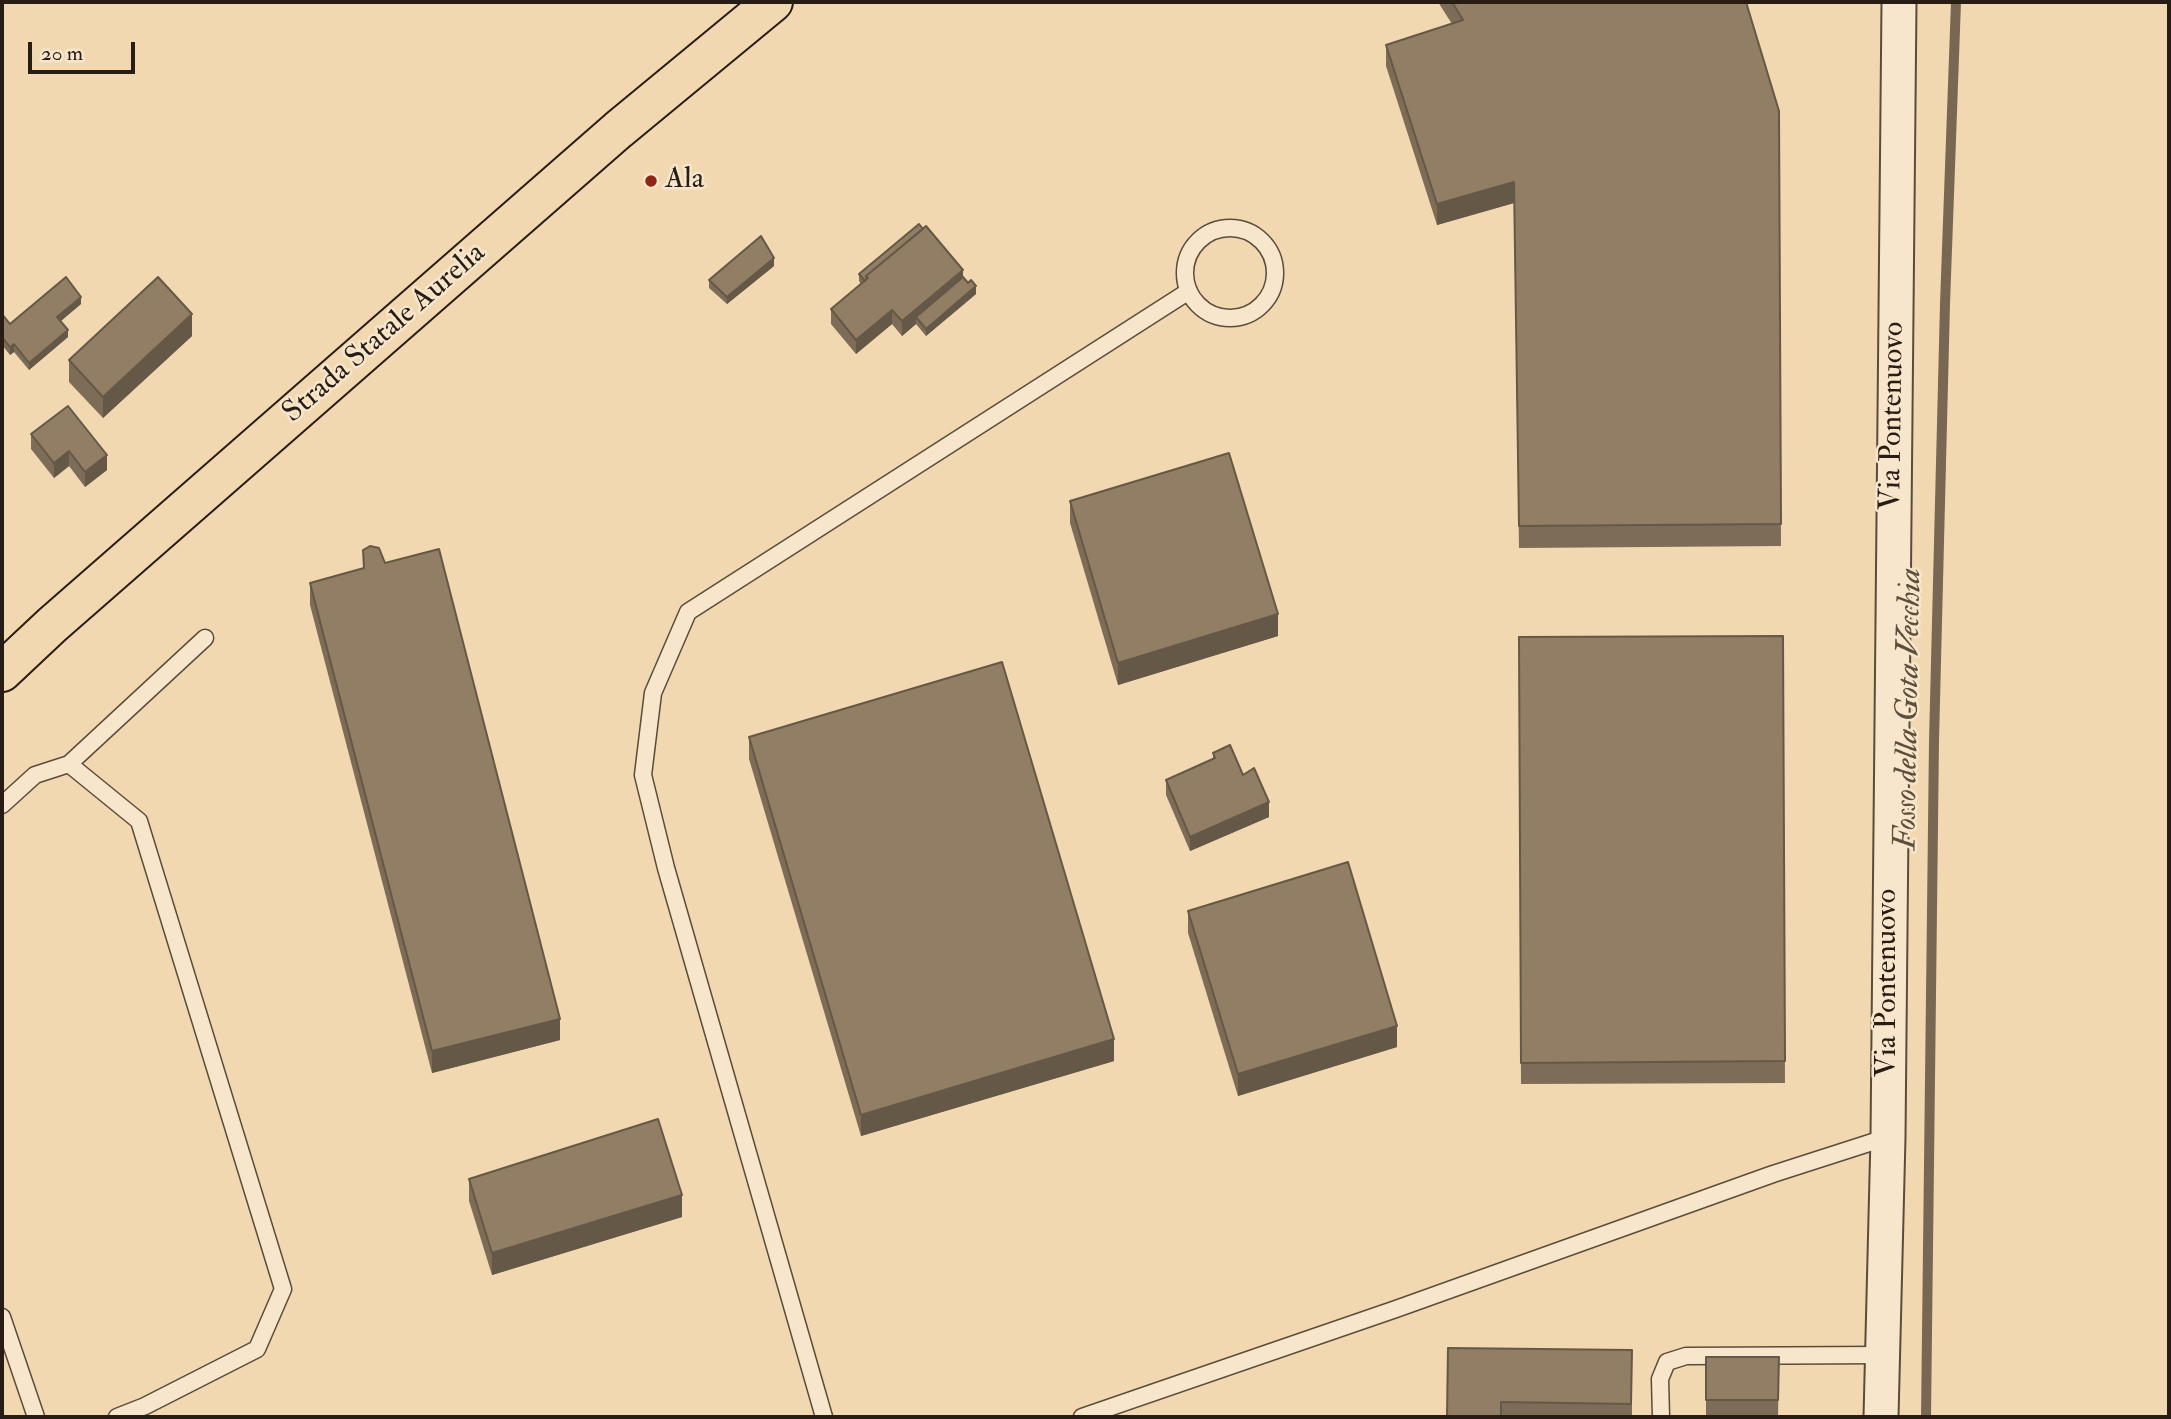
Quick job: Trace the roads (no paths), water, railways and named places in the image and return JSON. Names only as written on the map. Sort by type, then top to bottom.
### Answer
[{"type":"main road","name":"Strada Statale Aurelia","points":[[2,672],[62,616],[618,130],[772,2]]},
{"type":"street","name":"Via Pontenuovo","points":[[1881,1417],[1888,1138],[1899,2]]},
{"type":"lane","points":[[1243,230],[1261,242],[1273,259],[1275,274],[1272,289],[1265,302],[1253,312],[1239,317],[1223,318],[1209,313],[1197,304],[1189,291],[1185,276],[1186,262],[1192,249],[1202,238],[1214,231],[1243,230]]},
{"type":"lane","points":[[824,1417],[666,868],[643,775],[653,693],[688,612],[1189,291]]},
{"type":"lane","points":[[2,805],[36,775],[69,764],[205,638]]},
{"type":"lane","points":[[69,764],[139,821],[283,1289],[257,1349],[147,1412],[117,1417]]},
{"type":"lane","points":[[1082,1417],[1129,1410],[1773,1174],[1888,1138]]},
{"type":"lane","points":[[2,1317],[36,1417]]},
{"type":"lane","points":[[1661,1417],[1660,1379],[1667,1362],[1686,1356],[1882,1356]]},
{"type":"waterway","name":"Fosso della Gota Vecchia","points":[[1926,1417],[1934,741],[1956,2]]},
{"type":"place","name":"Ala","points":[[651,181]]}]
